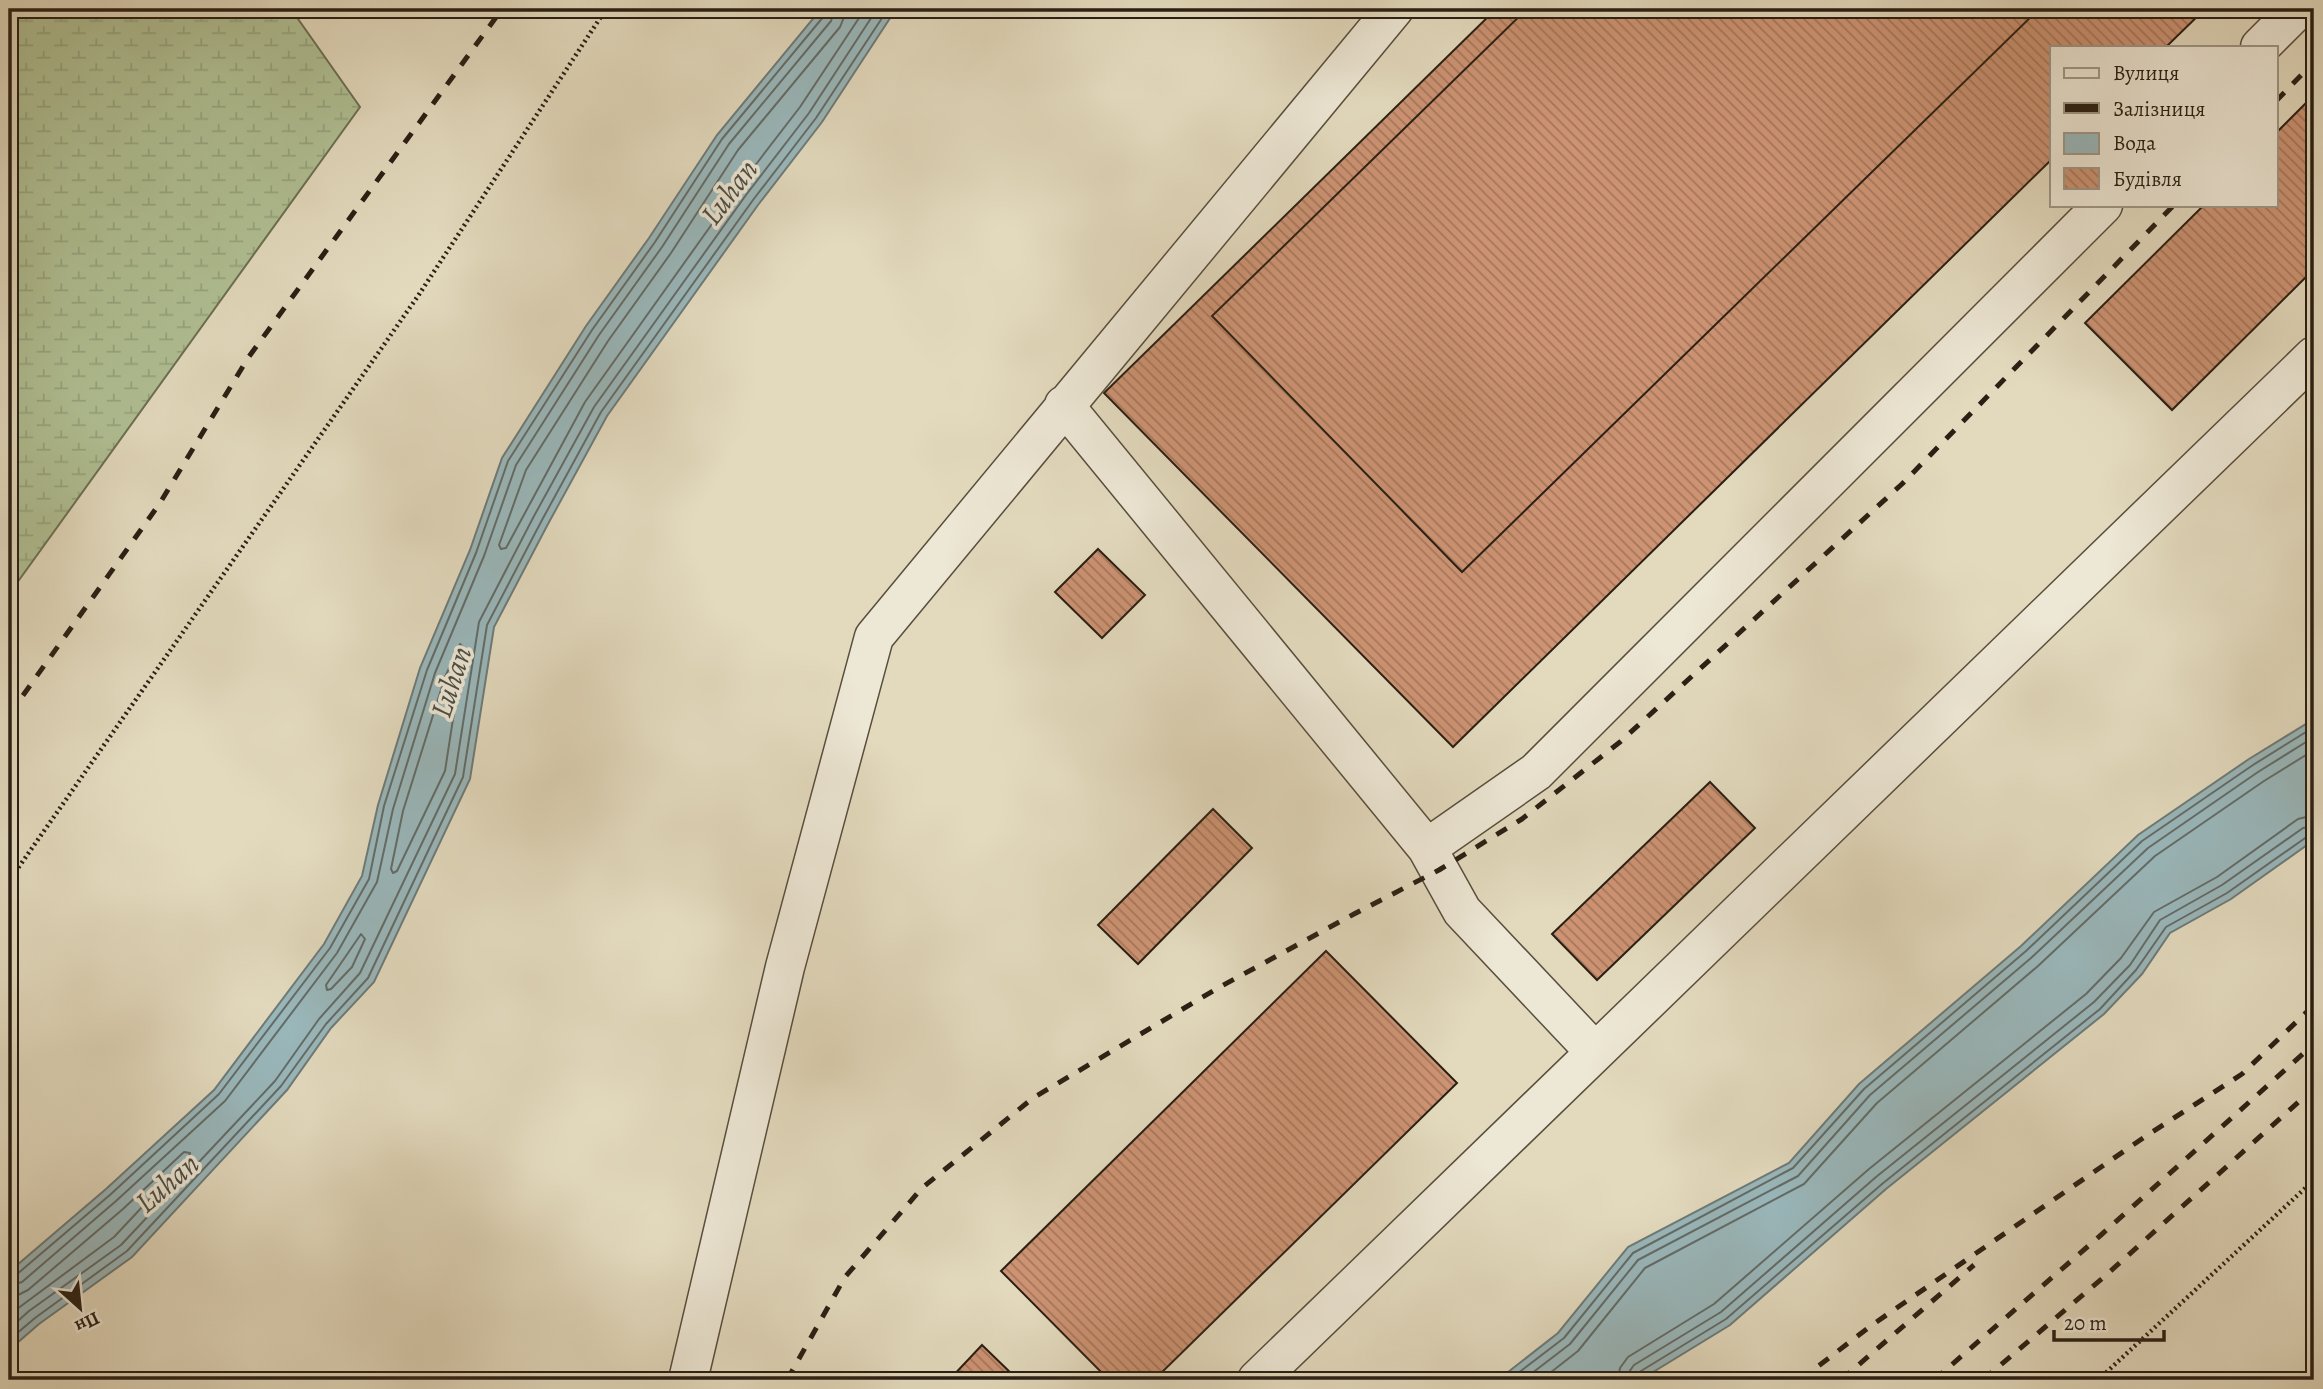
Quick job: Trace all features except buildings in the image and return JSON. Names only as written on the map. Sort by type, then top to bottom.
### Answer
[{"type":"lane","points":[[688,1380],[785,967],[874,637],[1394,9]]},
{"type":"lane","points":[[2261,46],[2298,9]]},
{"type":"lane","points":[[1427,848],[1536,772],[2102,206]]},
{"type":"lane","points":[[1257,1380],[2314,356]]},
{"type":"lane","points":[[1064,405],[1427,848],[1462,911],[1595,1052]]},
{"type":"path","points":[[9,881],[418,296],[606,9]]},
{"type":"path","points":[[2098,1380],[2314,1180]]},
{"type":"green space","points":[[9,9],[291,9],[360,107],[9,594]]},
{"type":"water","name":"Luhan","points":[[821,9],[896,9],[822,122],[758,205],[607,416],[548,524],[494,627],[470,779],[374,982],[331,1028],[287,1090],[132,1257],[39,1324],[9,1350],[9,1272],[106,1189],[214,1090],[324,944],[362,876],[378,805],[420,668],[470,550],[502,458],[586,326],[649,238],[717,135]]},
{"type":"water","points":[[2314,719],[2314,840],[2231,899],[2170,933],[2142,974],[2104,1014],[1886,1189],[1730,1325],[1640,1380],[1498,1380],[1558,1333],[1628,1247],[1789,1163],[1859,1084],[2021,946],[2138,835],[2249,759]]},
{"type":"railway","points":[[9,715],[160,503],[248,358],[502,9]]},
{"type":"railway","points":[[2278,99],[2314,62]]},
{"type":"railway","points":[[787,1380],[845,1277],[922,1188],[1033,1098],[1218,988],[1439,870],[1522,819],[1620,742],[1902,484],[2173,206]]},
{"type":"railway","points":[[1800,1380],[1872,1325],[2146,1136],[2242,1074],[2314,1005]]},
{"type":"railway","points":[[1934,1380],[2314,1044]]},
{"type":"railway","points":[[1983,1380],[2105,1276],[2314,1088]]},
{"type":"railway","points":[[1841,1380],[1974,1265]]}]
